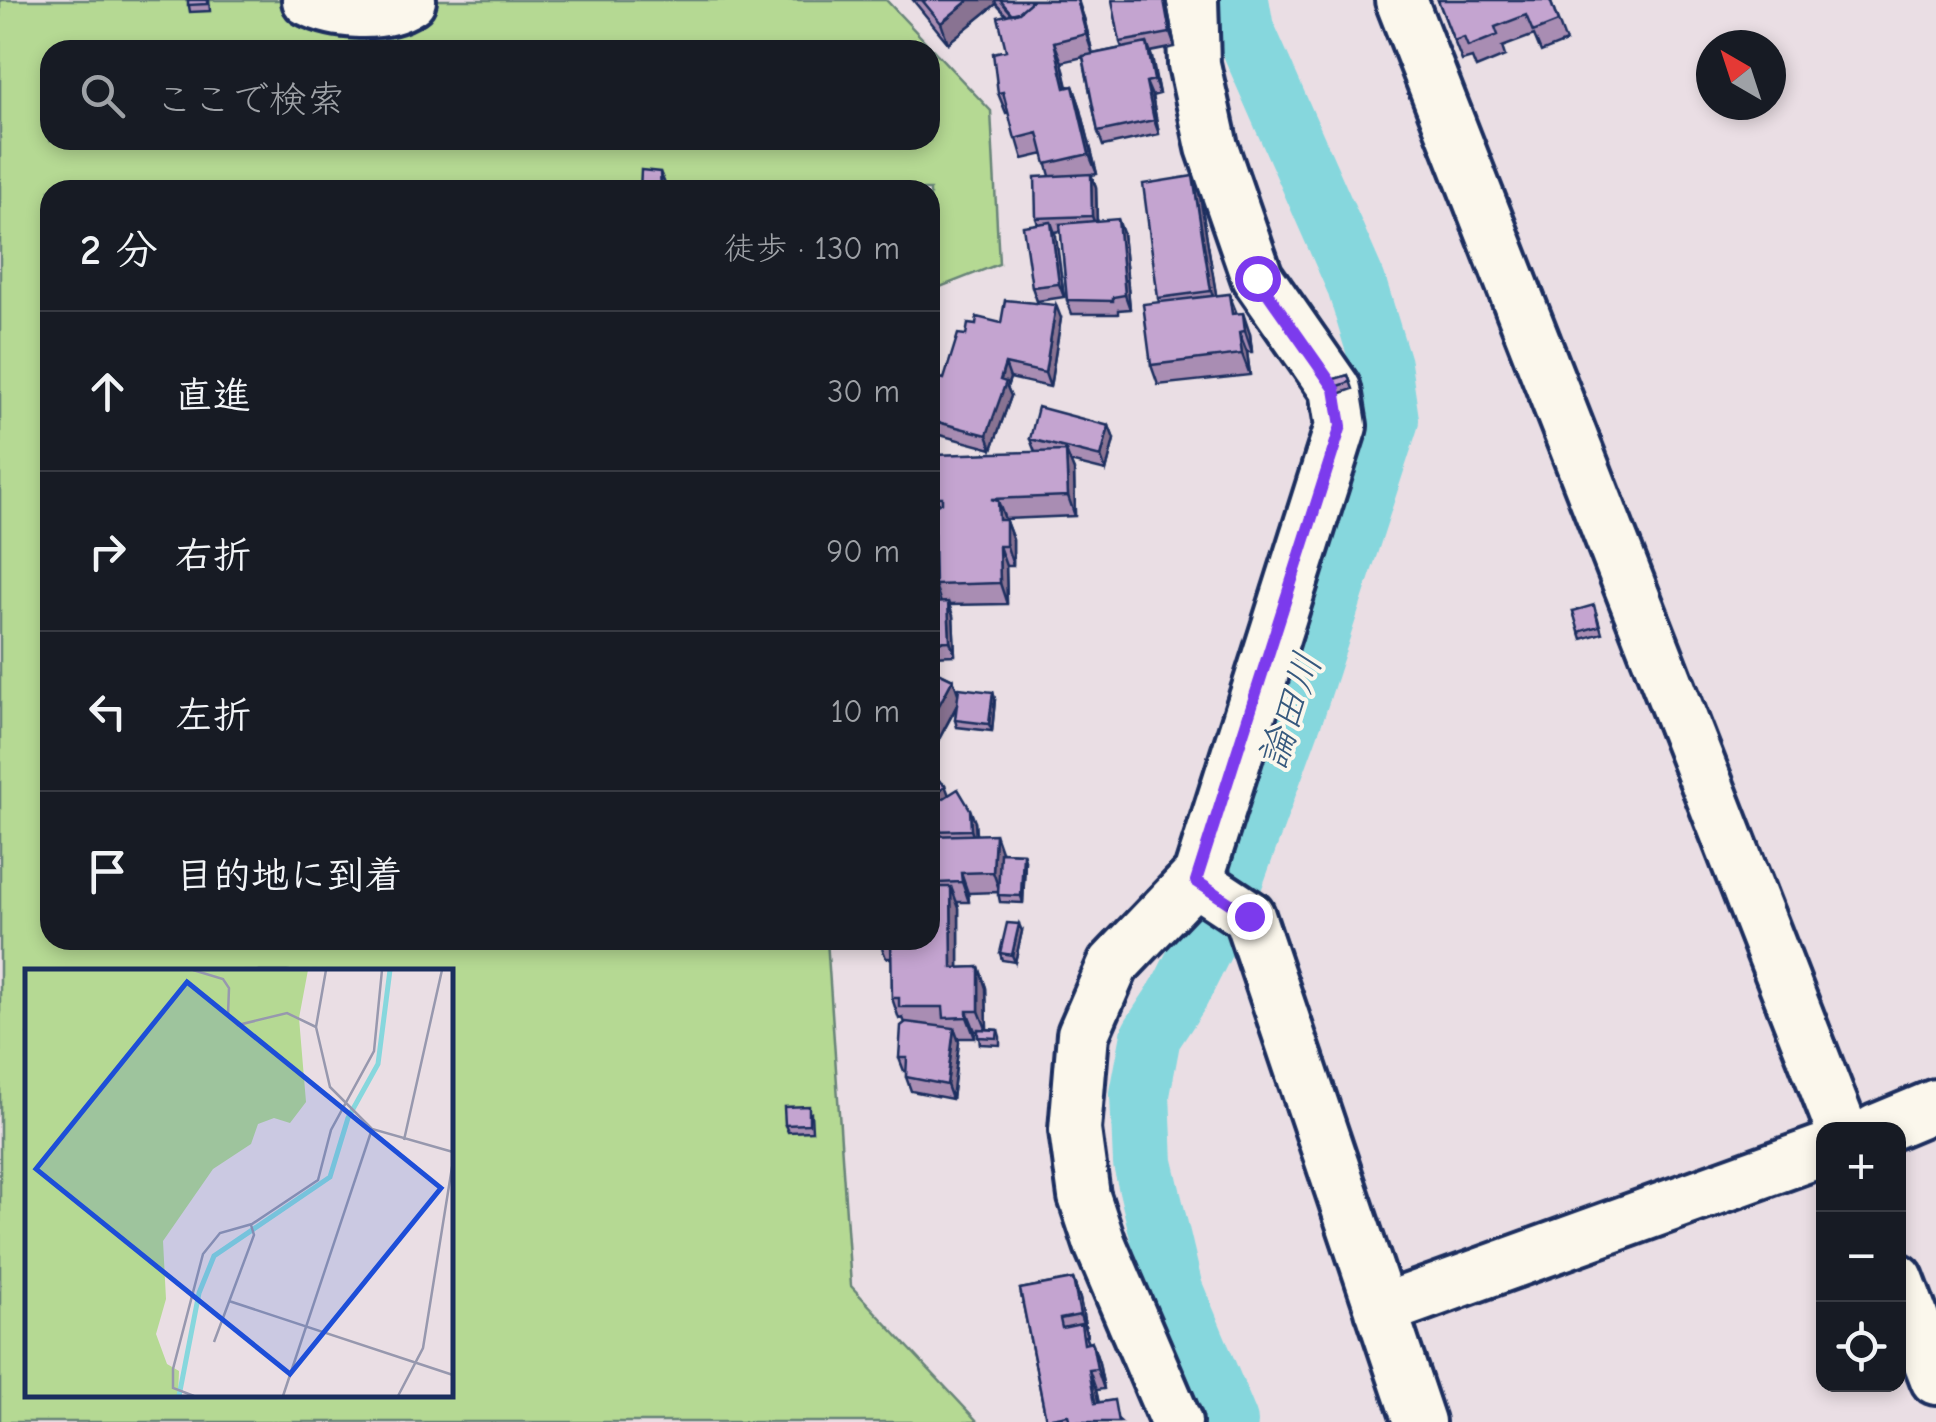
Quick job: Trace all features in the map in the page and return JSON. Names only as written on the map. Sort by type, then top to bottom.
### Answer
[{"type":"street","points":[[308,0],[367,13],[396,10],[410,0]]},
{"type":"street","points":[[1176,1422],[1100,1244],[1084,1196],[1076,1130],[1083,1034],[1113,965],[1196,881],[1341,426],[1335,389],[1257,278],[1212,147],[1194,64],[1192,0]]},
{"type":"street","points":[[1400,0],[1839,1122]]},
{"type":"street","points":[[1196,881],[1249,916],[1419,1422]]},
{"type":"street","points":[[1895,1122],[1936,1105]]},
{"type":"street","points":[[1380,1310],[1816,1153]]},
{"type":"street","points":[[1906,1300],[1936,1379]]},
{"type":"green space","points":[[0,0],[886,0],[924,40],[40,40],[40,150],[940,150],[940,57],[991,111],[999,264],[940,287],[940,180],[40,180],[40,950],[828,950],[851,1286],[978,1422],[0,1422]]},
{"type":"building","points":[[188,0],[207,0],[207,4],[188,5]]},
{"type":"building","points":[[922,0],[969,0],[941,23]]},
{"type":"building","points":[[1000,0],[1033,0],[1012,14]]},
{"type":"building","points":[[1033,0],[1077,0],[1086,34],[1054,42],[1065,88],[1073,86],[1089,154],[1046,164],[1038,133],[1015,139],[1003,92],[998,93],[993,53],[1006,50],[998,17],[1019,12]]},
{"type":"building","points":[[1112,0],[1164,0],[1170,33],[1120,42]]},
{"type":"building","points":[[1438,0],[1550,0],[1558,22],[1533,32],[1526,15],[1495,27],[1498,35],[1468,47],[1464,37],[1454,41]]},
{"type":"building","points":[[1147,43],[1154,80],[1146,82],[1154,120],[1098,132],[1083,56]]},
{"type":"building","points":[[641,170],[660,172],[660,180],[640,180]]},
{"type":"building","points":[[1091,174],[1092,216],[1036,218],[1035,177]]},
{"type":"building","points":[[1193,176],[1211,291],[1158,298],[1143,184]]},
{"type":"building","points":[[1118,219],[1125,295],[1113,297],[1113,301],[1067,300],[1060,224]]},
{"type":"building","points":[[1051,222],[1059,284],[1032,287],[1023,226]]},
{"type":"building","points":[[1229,294],[1232,314],[1243,313],[1245,331],[1239,332],[1242,354],[1151,365],[1143,304]]},
{"type":"building","points":[[1005,300],[1056,305],[1045,373],[1005,364],[1000,380],[1006,382],[987,435],[940,423],[940,378],[944,379],[958,334],[966,335],[968,324],[976,325],[977,317],[1001,323]]},
{"type":"building","points":[[1348,375],[1350,382],[1333,388],[1331,380]]},
{"type":"building","points":[[1038,407],[1109,426],[1101,457],[1030,439]]},
{"type":"building","points":[[1066,451],[1068,496],[991,499],[998,501],[999,520],[1006,520],[1006,546],[999,546],[1000,583],[940,585],[940,455]]},
{"type":"building","points":[[940,602],[948,602],[950,641],[940,642]]},
{"type":"building","points":[[1594,605],[1599,626],[1579,632],[1573,611]]},
{"type":"building","points":[[940,673],[953,679],[940,703]]},
{"type":"building","points":[[959,688],[993,692],[989,724],[955,720]]},
{"type":"building","points":[[958,789],[970,809],[971,830],[940,831],[940,801]]},
{"type":"building","points":[[995,834],[993,872],[961,873],[962,882],[940,883],[940,836]]},
{"type":"building","points":[[1000,852],[1023,853],[1021,896],[998,895]]},
{"type":"building","points":[[940,887],[951,887],[952,968],[979,967],[979,1011],[967,1011],[967,1017],[944,1018],[943,1007],[899,1007],[899,998],[892,998],[891,950],[940,950]]},
{"type":"building","points":[[1007,923],[1019,924],[1012,955],[1000,953]]},
{"type":"building","points":[[906,1022],[954,1028],[947,1085],[906,1077],[907,1058],[899,1058],[901,1026]]},
{"type":"building","points":[[978,1029],[998,1030],[997,1038],[978,1037]]},
{"type":"building","points":[[809,1106],[809,1124],[785,1125],[784,1107]]},
{"type":"building","points":[[1073,1279],[1080,1315],[1060,1319],[1062,1328],[1081,1324],[1084,1344],[1092,1342],[1097,1369],[1089,1370],[1095,1403],[1114,1400],[1118,1422],[1070,1422],[1068,1415],[1046,1419],[1020,1289]]},
{"type":"waterway","name":"論田川","points":[[1228,1422],[1173,1290],[1143,1163],[1140,1094],[1151,1036],[1180,992],[1225,902],[1296,707],[1389,420],[1381,365],[1356,283],[1244,29],[1239,0]]},
{"type":"route","points":[[1249,916],[1196,881],[1341,426],[1335,389],[1257,278]]}]
